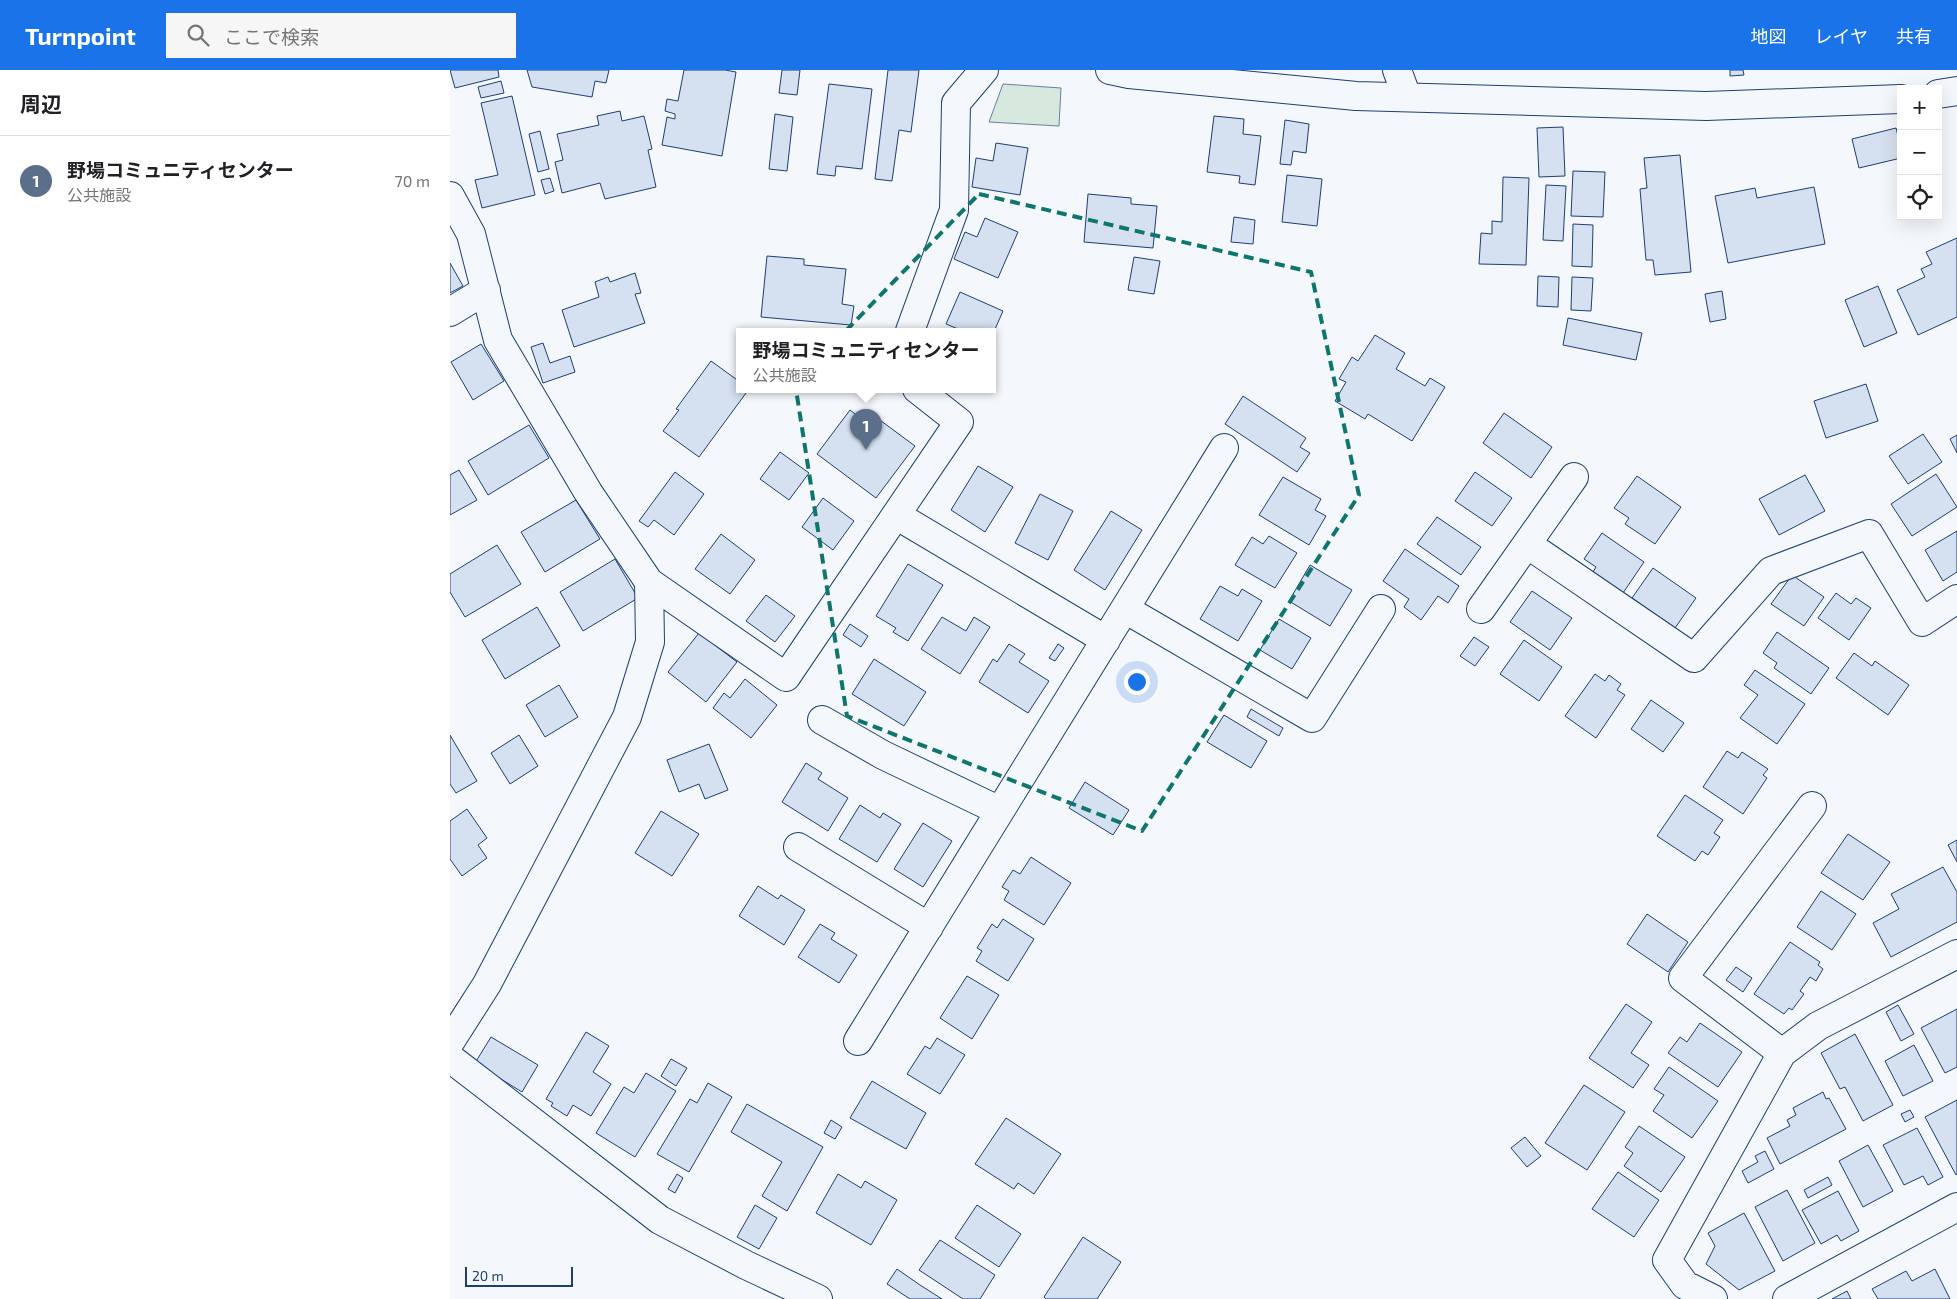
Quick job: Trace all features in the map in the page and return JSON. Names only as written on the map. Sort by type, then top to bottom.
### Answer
[{"type":"street","points":[[911,328],[954,210],[956,103],[984,70]]},
{"type":"street","points":[[1110,70],[1129,74],[1356,96],[1706,106],[1897,99]]},
{"type":"street","points":[[1398,70],[1406,97]]},
{"type":"street","points":[[1942,93],[1957,91]]},
{"type":"street","points":[[450,196],[471,234],[498,340],[588,492],[649,582],[786,677],[959,422],[921,393]]},
{"type":"street","points":[[450,312],[486,290]]},
{"type":"street","points":[[858,1041],[1224,448]]},
{"type":"street","points":[[1481,609],[1574,477]]},
{"type":"street","points":[[896,515],[1106,640]]},
{"type":"street","points":[[1527,544],[1694,658],[1771,571],[1869,534],[1922,622],[1957,599]]},
{"type":"street","points":[[450,1042],[487,984],[627,717],[650,642],[649,582]]},
{"type":"street","points":[[1124,609],[1312,718],[1382,609]]},
{"type":"street","points":[[822,720],[883,755],[1000,810]]},
{"type":"street","points":[[1782,1053],[1683,978],[1812,806]]},
{"type":"street","points":[[798,847],[929,927]]},
{"type":"street","points":[[1713,1299],[1685,1285],[1667,1260],[1782,1053],[1818,1026],[1957,954]]},
{"type":"street","points":[[450,1058],[660,1220],[746,1265],[818,1299]]},
{"type":"street","points":[[1787,1299],[1957,1207]]},
{"type":"highlighted area","points":[[979,194],[1311,272],[1359,495],[1142,831],[847,716],[795,383]]},
{"type":"shaded area","points":[[1003,84],[1061,88],[1059,126],[989,122]]},
{"type":"building","points":[[450,70],[498,70],[499,77],[455,88]]},
{"type":"building","points":[[527,70],[609,70],[606,83],[595,81],[592,97],[532,87]]},
{"type":"building","points":[[684,70],[725,70],[736,72],[722,156],[662,145],[667,117],[675,119],[675,114],[665,111],[667,99],[678,101]]},
{"type":"building","points":[[782,70],[800,70],[797,95],[779,93]]},
{"type":"building","points":[[888,70],[919,70],[911,132],[899,130],[892,181],[875,179]]},
{"type":"building","points":[[1730,70],[1743,70],[1744,75],[1730,76]]},
{"type":"building","points":[[501,81],[504,93],[481,98],[478,87]]},
{"type":"building","points":[[829,84],[872,89],[862,169],[836,166],[835,176],[817,174]]},
{"type":"building","points":[[512,96],[535,195],[482,208],[475,180],[498,175],[481,103]]},
{"type":"building","points":[[620,111],[622,121],[644,116],[652,149],[648,150],[656,187],[605,199],[600,183],[562,193],[555,162],[563,160],[557,134],[599,125],[597,116]]},
{"type":"building","points":[[775,114],[793,117],[787,171],[769,169]]},
{"type":"building","points":[[1214,116],[1244,119],[1243,134],[1261,136],[1255,185],[1239,183],[1240,176],[1207,172]]},
{"type":"building","points":[[1285,120],[1309,124],[1306,153],[1293,151],[1291,165],[1280,164]]},
{"type":"building","points":[[1563,127],[1565,176],[1539,177],[1537,128]]},
{"type":"building","points":[[1896,128],[1897,159],[1859,168],[1852,139]]},
{"type":"building","points":[[540,131],[549,169],[538,172],[529,134]]},
{"type":"building","points":[[996,143],[1028,148],[1020,195],[972,187],[976,158],[993,161]]},
{"type":"building","points":[[1680,155],[1691,272],[1655,275],[1653,260],[1646,260],[1640,189],[1647,188],[1644,158]]},
{"type":"building","points":[[1573,171],[1605,172],[1603,217],[1571,216]]},
{"type":"building","points":[[1287,175],[1322,179],[1317,226],[1282,222]]},
{"type":"building","points":[[1503,177],[1529,178],[1526,265],[1479,264],[1481,233],[1492,234],[1492,221],[1502,222]]},
{"type":"building","points":[[550,178],[554,191],[545,194],[541,180]]},
{"type":"building","points":[[1546,185],[1566,186],[1563,241],[1543,240]]},
{"type":"building","points":[[1814,187],[1825,244],[1728,263],[1715,196],[1755,188],[1757,198]]},
{"type":"building","points":[[1088,194],[1131,198],[1131,204],[1157,206],[1153,248],[1084,242]]},
{"type":"building","points":[[1234,217],[1255,220],[1253,244],[1231,242]]},
{"type":"building","points":[[985,218],[1018,232],[998,278],[954,259],[965,232],[977,237]]},
{"type":"building","points":[[1573,224],[1593,225],[1592,267],[1572,266]]},
{"type":"building","points":[[1957,238],[1957,317],[1918,335],[1897,290],[1925,277],[1921,269],[1932,264],[1926,252]]},
{"type":"building","points":[[767,256],[804,259],[804,265],[846,269],[842,304],[854,306],[851,325],[761,317]]},
{"type":"building","points":[[1134,257],[1160,261],[1154,294],[1128,290]]},
{"type":"building","points":[[450,263],[463,286],[450,293]]},
{"type":"building","points":[[635,273],[641,293],[635,294],[645,323],[574,347],[562,310],[599,297],[595,282],[608,277],[610,282]]},
{"type":"building","points":[[1538,276],[1559,277],[1558,307],[1537,306]]},
{"type":"building","points":[[1572,277],[1593,278],[1591,311],[1571,310]]},
{"type":"building","points":[[1878,286],[1897,333],[1864,347],[1845,300]]},
{"type":"building","points":[[1722,291],[1726,319],[1710,322],[1705,294]]},
{"type":"building","points":[[960,292],[1003,311],[996,328],[956,328],[946,324]]},
{"type":"building","points":[[1568,318],[1642,333],[1636,360],[1563,345]]},
{"type":"building","points":[[1375,335],[1405,353],[1396,369],[1425,386],[1430,378],[1445,387],[1412,441],[1368,414],[1365,419],[1335,401],[1346,382],[1339,379],[1352,357],[1358,361]]},
{"type":"building","points":[[543,343],[550,363],[570,356],[575,372],[543,383],[531,347]]},
{"type":"building","points":[[481,344],[504,381],[473,400],[451,362]]},
{"type":"building","points":[[711,361],[736,379],[736,393],[746,393],[699,457],[663,431],[679,410],[676,409]]},
{"type":"building","points":[[1866,384],[1878,421],[1826,438],[1814,401]]},
{"type":"building","points":[[1243,396],[1306,438],[1300,447],[1310,453],[1297,472],[1225,424]]},
{"type":"building","points":[[850,410],[863,420],[869,412],[915,446],[876,498],[817,454]]},
{"type":"building","points":[[1504,413],[1552,447],[1531,478],[1483,443]]},
{"type":"building","points":[[529,425],[549,458],[488,495],[468,461]]},
{"type":"building","points":[[1923,434],[1942,462],[1908,484],[1889,456]]},
{"type":"building","points":[[1957,435],[1957,453],[1950,439]]},
{"type":"building","points":[[780,452],[809,473],[789,500],[760,479]]},
{"type":"building","points":[[978,466],[1013,487],[985,532],[951,510]]},
{"type":"building","points":[[459,470],[477,500],[450,515],[450,475]]},
{"type":"building","points":[[675,472],[704,494],[674,535],[654,520],[648,527],[639,521]]},
{"type":"building","points":[[1475,472],[1512,498],[1492,526],[1455,501]]},
{"type":"building","points":[[1936,474],[1957,507],[1912,536],[1891,504]]},
{"type":"building","points":[[1805,475],[1825,511],[1779,535],[1759,499]]},
{"type":"building","points":[[1637,476],[1681,507],[1655,544],[1625,524],[1629,518],[1614,508]]},
{"type":"building","points":[[1283,477],[1321,499],[1315,510],[1326,516],[1309,545],[1259,515]]},
{"type":"building","points":[[1040,494],[1073,511],[1048,560],[1015,543]]},
{"type":"building","points":[[823,498],[854,521],[833,550],[802,527]]},
{"type":"building","points":[[576,500],[600,539],[545,572],[521,532]]},
{"type":"building","points":[[1111,511],[1142,530],[1105,590],[1074,570]]},
{"type":"building","points":[[1437,517],[1481,547],[1461,575],[1417,544]]},
{"type":"building","points":[[1957,531],[1957,572],[1943,581],[1925,550]]},
{"type":"building","points":[[1602,533],[1644,562],[1623,593],[1593,572],[1596,567],[1584,559]]},
{"type":"building","points":[[721,534],[755,560],[730,594],[695,569]]},
{"type":"building","points":[[1269,536],[1297,553],[1275,588],[1235,565],[1252,537],[1263,544]]},
{"type":"building","points":[[497,545],[521,584],[465,617],[450,592],[450,574]]},
{"type":"building","points":[[1405,549],[1459,586],[1448,603],[1438,596],[1421,620],[1404,607],[1409,599],[1383,581]]},
{"type":"building","points":[[615,559],[638,598],[583,631],[560,592]]},
{"type":"building","points":[[908,564],[943,585],[908,641],[893,632],[896,628],[876,616]]},
{"type":"building","points":[[1310,565],[1352,590],[1330,626],[1289,601]]},
{"type":"building","points":[[1653,568],[1696,598],[1675,628],[1632,598]]},
{"type":"building","points":[[1792,575],[1824,597],[1804,626],[1771,604]]},
{"type":"building","points":[[1220,586],[1238,596],[1242,589],[1262,601],[1238,641],[1200,619]]},
{"type":"building","points":[[1532,591],[1572,618],[1550,650],[1510,622]]},
{"type":"building","points":[[1836,593],[1851,604],[1856,598],[1871,608],[1849,640],[1818,618]]},
{"type":"building","points":[[766,595],[795,616],[775,642],[746,621]]},
{"type":"building","points":[[537,607],[560,646],[505,679],[482,640]]},
{"type":"building","points":[[942,617],[966,631],[974,617],[990,627],[960,674],[921,649]]},
{"type":"building","points":[[1279,619],[1311,638],[1292,669],[1260,650]]},
{"type":"building","points":[[850,624],[868,636],[861,647],[843,635]]},
{"type":"building","points":[[1777,632],[1829,668],[1811,694],[1774,668],[1777,663],[1763,653]]},
{"type":"building","points":[[699,633],[737,662],[706,702],[668,672]]},
{"type":"building","points":[[1474,637],[1489,647],[1475,666],[1460,656]]},
{"type":"building","points":[[1524,640],[1562,667],[1539,701],[1500,674]]},
{"type":"building","points":[[1009,644],[1025,654],[1019,662],[1049,681],[1028,713],[979,682],[993,659],[997,662]]},
{"type":"building","points":[[1058,644],[1064,648],[1055,661],[1049,658]]},
{"type":"building","points":[[1854,653],[1872,666],[1875,661],[1909,685],[1888,715],[1836,678]]},
{"type":"building","points":[[874,659],[926,692],[904,726],[852,694]]},
{"type":"building","points":[[1755,670],[1805,704],[1777,744],[1740,718],[1758,695],[1744,685]]},
{"type":"building","points":[[1595,674],[1605,681],[1609,675],[1621,684],[1617,690],[1625,695],[1596,738],[1565,716]]},
{"type":"building","points":[[745,679],[777,705],[751,738],[713,708],[724,693],[730,698]]},
{"type":"building","points":[[559,685],[578,717],[545,737],[526,705]]},
{"type":"building","points":[[1651,700],[1684,723],[1663,752],[1631,729]]},
{"type":"building","points":[[1251,709],[1283,728],[1279,736],[1247,717]]},
{"type":"building","points":[[1224,715],[1267,741],[1251,768],[1207,742]]},
{"type":"building","points":[[450,735],[477,781],[456,793],[450,784]]},
{"type":"building","points":[[519,735],[538,766],[510,784],[491,753]]},
{"type":"building","points":[[709,744],[728,790],[705,799],[699,784],[679,792],[667,760]]},
{"type":"building","points":[[1727,751],[1738,758],[1742,752],[1768,769],[1763,775],[1767,778],[1743,814],[1703,787]]},
{"type":"building","points":[[806,763],[822,773],[818,779],[848,798],[828,831],[782,802]]},
{"type":"building","points":[[1085,782],[1129,810],[1113,835],[1069,808]]},
{"type":"building","points":[[1685,795],[1723,820],[1714,833],[1720,837],[1708,855],[1702,851],[1695,861],[1657,836]]},
{"type":"building","points":[[860,805],[880,818],[883,813],[901,824],[877,862],[839,839]]},
{"type":"building","points":[[467,809],[487,838],[478,845],[487,858],[462,876],[450,859],[450,821]]},
{"type":"building","points":[[661,811],[699,834],[672,876],[635,853]]},
{"type":"building","points":[[923,823],[952,841],[923,887],[894,869]]},
{"type":"building","points":[[1848,834],[1890,862],[1863,900],[1821,873]]},
{"type":"building","points":[[1957,840],[1957,862],[1948,845]]},
{"type":"building","points":[[1031,857],[1071,883],[1044,925],[1004,900],[1009,891],[1002,887],[1013,870],[1020,874]]},
{"type":"building","points":[[1943,867],[1957,892],[1957,922],[1891,957],[1873,923],[1899,909],[1891,894]]},
{"type":"building","points":[[758,886],[778,899],[781,895],[805,910],[784,945],[739,916]]},
{"type":"building","points":[[1821,891],[1856,914],[1832,950],[1797,927]]},
{"type":"building","points":[[1647,914],[1688,942],[1668,972],[1627,944]]},
{"type":"building","points":[[1003,919],[1034,939],[1008,981],[976,961],[982,951],[977,948],[992,924],[997,928]]},
{"type":"building","points":[[820,924],[835,933],[831,939],[857,955],[839,983],[798,957]]},
{"type":"building","points":[[1790,942],[1820,962],[1818,965],[1823,969],[1816,981],[1810,977],[1800,991],[1804,994],[1792,1010],[1789,1008],[1784,1014],[1754,994]]},
{"type":"building","points":[[1736,967],[1752,978],[1743,992],[1726,980]]},
{"type":"building","points":[[967,976],[999,995],[972,1039],[940,1018]]},
{"type":"building","points":[[1626,1004],[1652,1022],[1631,1053],[1649,1065],[1633,1088],[1589,1058]]},
{"type":"building","points":[[1898,1005],[1914,1034],[1901,1041],[1886,1012]]},
{"type":"building","points":[[1957,1009],[1957,1067],[1945,1073],[1921,1028]]},
{"type":"building","points":[[1700,1023],[1742,1052],[1718,1087],[1668,1053],[1680,1037],[1687,1042]]},
{"type":"building","points":[[586,1032],[609,1046],[593,1072],[611,1084],[591,1116],[573,1105],[567,1116],[551,1106],[553,1103],[546,1099]]},
{"type":"building","points":[[1855,1034],[1893,1105],[1863,1121],[1845,1087],[1840,1089],[1821,1053]]},
{"type":"building","points":[[491,1037],[538,1065],[522,1092],[475,1063]]},
{"type":"building","points":[[937,1038],[965,1055],[940,1094],[907,1074],[925,1046],[930,1049]]},
{"type":"building","points":[[1914,1045],[1933,1081],[1903,1096],[1885,1061]]},
{"type":"building","points":[[671,1059],[687,1068],[676,1086],[661,1076]]},
{"type":"building","points":[[1669,1067],[1718,1101],[1692,1138],[1653,1111],[1664,1095],[1654,1089]]},
{"type":"building","points":[[646,1073],[676,1091],[635,1157],[596,1133],[624,1087],[634,1093]]},
{"type":"building","points":[[872,1081],[926,1113],[906,1149],[850,1118]]},
{"type":"building","points":[[708,1083],[732,1097],[689,1172],[657,1154],[690,1099],[697,1103]]},
{"type":"building","points":[[1584,1085],[1625,1112],[1587,1170],[1545,1143]]},
{"type":"building","points":[[1823,1092],[1826,1099],[1829,1098],[1846,1129],[1780,1164],[1767,1138],[1790,1126],[1787,1120],[1796,1115],[1793,1108]]},
{"type":"building","points":[[1957,1100],[1957,1174],[1956,1175],[1925,1117]]},
{"type":"building","points":[[747,1104],[823,1147],[787,1211],[762,1196],[782,1162],[731,1132]]},
{"type":"building","points":[[1910,1110],[1914,1117],[1905,1122],[1901,1114]]},
{"type":"building","points":[[1006,1118],[1061,1154],[1034,1194],[1018,1183],[1014,1189],[975,1164]]},
{"type":"building","points":[[831,1120],[842,1127],[835,1139],[824,1133]]},
{"type":"building","points":[[1639,1126],[1685,1157],[1661,1192],[1624,1166],[1633,1153],[1625,1147]]},
{"type":"building","points":[[1917,1128],[1943,1177],[1928,1185],[1923,1176],[1904,1185],[1883,1145]]},
{"type":"building","points":[[1525,1137],[1541,1156],[1527,1167],[1511,1148]]},
{"type":"building","points":[[1868,1145],[1893,1191],[1863,1207],[1839,1161]]},
{"type":"building","points":[[1765,1151],[1774,1169],[1748,1183],[1742,1171],[1758,1162],[1755,1156]]},
{"type":"building","points":[[1618,1172],[1659,1200],[1634,1237],[1592,1209]]},
{"type":"building","points":[[677,1174],[683,1178],[675,1193],[668,1189]]},
{"type":"building","points":[[838,1174],[861,1188],[865,1181],[897,1200],[871,1245],[816,1213]]},
{"type":"building","points":[[1828,1177],[1832,1185],[1808,1198],[1804,1190]]},
{"type":"building","points":[[1787,1190],[1815,1243],[1783,1261],[1755,1207]]},
{"type":"building","points":[[1838,1191],[1859,1231],[1841,1241],[1837,1235],[1821,1244],[1802,1210]]},
{"type":"building","points":[[755,1205],[777,1218],[759,1249],[737,1237]]},
{"type":"building","points":[[977,1205],[1021,1234],[999,1267],[955,1238]]},
{"type":"building","points":[[1744,1213],[1775,1271],[1739,1290],[1706,1264],[1715,1246],[1708,1233]]},
{"type":"building","points":[[1083,1237],[1121,1262],[1097,1299],[1046,1299],[1044,1297]]},
{"type":"building","points":[[940,1240],[995,1275],[980,1299],[963,1299],[919,1270]]},
{"type":"building","points":[[897,1269],[942,1299],[910,1299],[887,1284]]},
{"type":"building","points":[[1935,1269],[1950,1299],[1878,1299],[1872,1289],[1906,1271],[1912,1281]]},
{"type":"building","points":[[1847,1291],[1851,1299],[1832,1299]]},
{"type":"place","name":"野場コミュニティセンター","points":[[866,450]]}]
